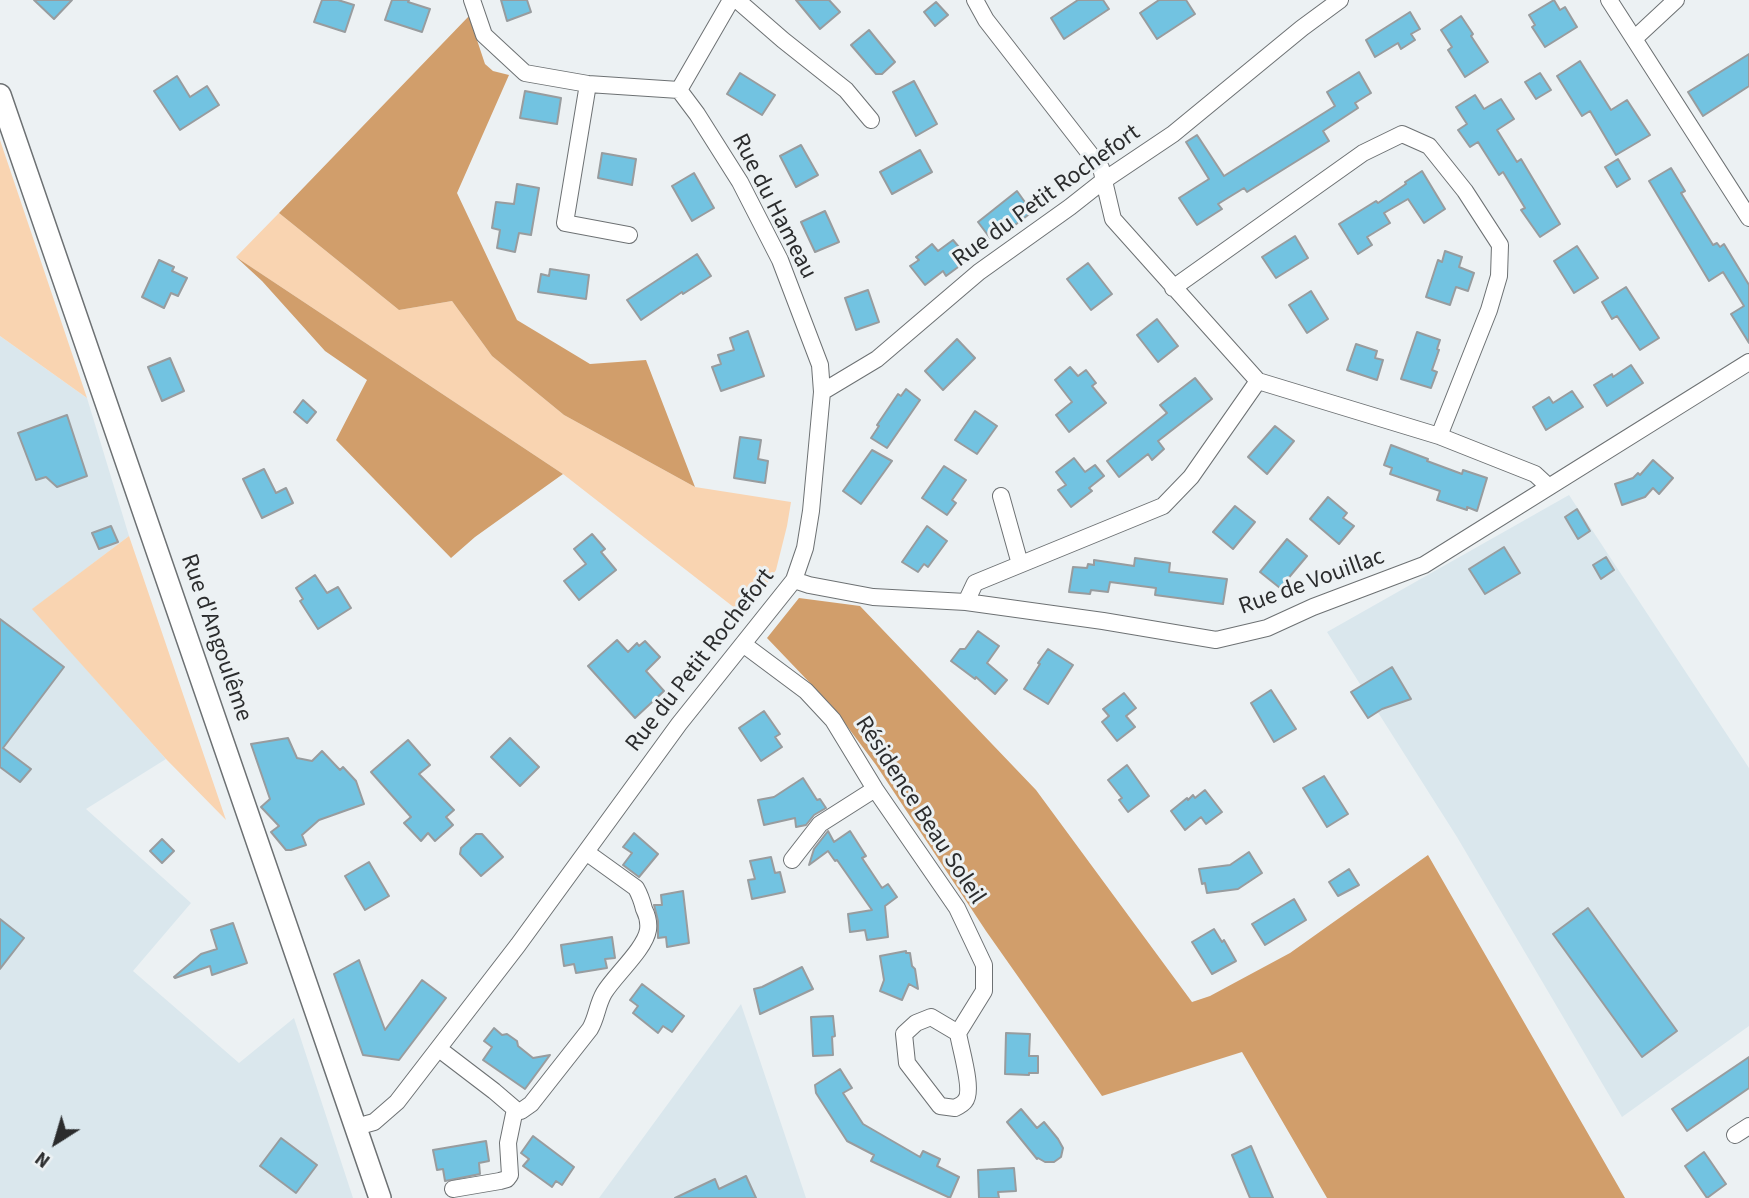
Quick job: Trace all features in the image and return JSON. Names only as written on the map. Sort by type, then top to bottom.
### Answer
[{"type":"street","points":[[472,0],[484,35],[525,73],[589,84],[679,90],[731,0]]},
{"type":"street","points":[[737,0],[846,90],[871,120]]},
{"type":"street","points":[[975,0],[986,20],[1101,168],[1113,219],[1258,381],[1439,436],[1535,474],[1549,487]]},
{"type":"street","name":"Rue du Petit Rochefort","points":[[356,1127],[374,1122],[397,1102],[680,724],[794,580],[805,548],[811,511],[822,393],[877,359],[979,272],[1103,181],[1173,134],[1340,0]]},
{"type":"street","points":[[1609,0],[1749,218]]},
{"type":"street","points":[[1634,39],[1676,0]]},
{"type":"street","points":[[589,84],[565,223],[629,235]]},
{"type":"street","name":"Rue du Hameau","points":[[679,90],[740,182],[780,260],[820,365],[822,393]]},
{"type":"street","name":"Rue d'Angoulême","points":[[0,95],[380,1198]]},
{"type":"street","points":[[1173,288],[1363,153],[1402,134],[1429,146],[1465,191],[1500,245],[1499,276],[1489,310],[1439,436]]},
{"type":"street","name":"Rue de Vouillac","points":[[794,580],[873,597],[967,602],[1216,640],[1267,628],[1313,607],[1424,565],[1749,362]]},
{"type":"street","points":[[967,602],[975,583],[1163,506],[1191,477],[1258,381]]},
{"type":"street","points":[[1001,496],[1020,564]]},
{"type":"street","name":"Résidence Beau Soleil","points":[[743,645],[807,691],[821,705],[957,908],[984,965],[984,991],[958,1033]]},
{"type":"street","points":[[793,860],[820,824],[875,789]]},
{"type":"street","points":[[439,1049],[521,1111],[531,1104],[590,1029],[596,1020],[604,992],[639,949],[648,929],[647,916],[636,888],[586,852]]},
{"type":"street","points":[[931,1017],[958,1033],[969,1094],[956,1108],[940,1106],[907,1063],[904,1034],[916,1023],[931,1017]]},
{"type":"street","points":[[453,1189],[507,1179],[511,1170],[508,1143],[515,1109]]},
{"type":"shaded area","points":[[469,16],[485,64],[493,71],[509,75],[457,193],[517,320],[590,364],[646,360],[695,487],[564,415],[492,356],[452,301],[399,310],[279,213]]},
{"type":"shaded area","points":[[0,140],[87,398],[0,336]]},
{"type":"shaded area","points":[[279,213],[399,310],[452,301],[492,356],[564,415],[695,487],[791,502],[776,570],[745,616],[563,474],[236,257]]},
{"type":"shaded area","points":[[236,257],[563,474],[475,537],[451,558],[336,440],[367,380],[325,351],[262,281]]},
{"type":"shaded area","points":[[0,336],[87,398],[129,536],[33,609],[166,759],[86,809],[191,903],[133,971],[239,1063],[294,1018],[353,1198],[0,1198]]},
{"type":"shaded area","points":[[1569,495],[1749,768],[1749,1026],[1622,1117],[1457,837],[1327,632]]},
{"type":"shaded area","points":[[129,536],[226,820],[166,759],[32,609]]},
{"type":"shaded area","points":[[799,598],[860,606],[1036,790],[1192,1002],[1210,996],[1290,953],[1428,855],[1625,1198],[1327,1198],[1242,1052],[1102,1096],[986,931],[876,765],[832,706],[767,638]]},
{"type":"shaded area","points":[[741,1004],[806,1198],[599,1198]]},
{"type":"building","points":[[34,0],[72,0],[54,19]]},
{"type":"building","points":[[322,0],[338,0],[354,5],[345,32],[314,22]]},
{"type":"building","points":[[392,0],[409,0],[408,2],[430,9],[422,32],[385,20]]},
{"type":"building","points":[[501,0],[527,0],[531,12],[507,21]]},
{"type":"building","points":[[796,0],[829,0],[840,12],[820,29]]},
{"type":"building","points":[[1078,0],[1103,0],[1109,9],[1064,39],[1051,18]]},
{"type":"building","points":[[1159,0],[1186,0],[1195,14],[1157,39],[1140,13]]},
{"type":"building","points":[[1554,0],[1560,10],[1565,7],[1577,27],[1545,47],[1532,27],[1535,25],[1529,15]]},
{"type":"building","points":[[936,2],[948,15],[935,26],[924,12]]},
{"type":"building","points":[[1410,12],[1420,29],[1411,34],[1415,40],[1401,49],[1398,43],[1375,57],[1366,40]]},
{"type":"building","points":[[1461,16],[1488,62],[1465,77],[1448,50],[1452,47],[1441,30]]},
{"type":"building","points":[[869,30],[895,62],[882,74],[876,74],[851,45]]},
{"type":"building","points":[[1749,54],[1749,86],[1703,116],[1688,92]]},
{"type":"building","points":[[1580,61],[1611,110],[1627,100],[1650,135],[1616,155],[1590,111],[1582,116],[1557,76]]},
{"type":"building","points":[[1359,72],[1371,93],[1355,103],[1358,108],[1323,131],[1329,141],[1247,192],[1244,188],[1218,204],[1222,209],[1197,225],[1179,198],[1209,179],[1186,142],[1197,135],[1224,176],[1335,106],[1327,92]]},
{"type":"building","points":[[740,73],[775,95],[762,115],[727,94]]},
{"type":"building","points":[[1540,73],[1551,90],[1536,99],[1525,82]]},
{"type":"building","points":[[177,76],[190,97],[207,86],[219,105],[180,130],[154,91]]},
{"type":"building","points":[[914,81],[937,124],[916,136],[893,92]]},
{"type":"building","points":[[525,91],[561,98],[557,124],[520,118]]},
{"type":"building","points":[[1475,95],[1484,109],[1501,99],[1514,119],[1497,130],[1517,162],[1521,159],[1560,224],[1540,237],[1521,210],[1525,208],[1503,172],[1499,175],[1478,142],[1470,147],[1458,130],[1467,124],[1456,107]]},
{"type":"building","points":[[801,145],[818,175],[796,187],[780,156]]},
{"type":"building","points":[[920,150],[932,172],[892,194],[880,172]]},
{"type":"building","points":[[602,153],[636,159],[632,185],[598,178]]},
{"type":"building","points":[[1618,159],[1630,179],[1617,187],[1605,167]]},
{"type":"building","points":[[1671,168],[1685,191],[1681,193],[1713,245],[1717,243],[1720,247],[1724,244],[1749,285],[1749,343],[1731,314],[1744,306],[1723,272],[1709,281],[1649,181]]},
{"type":"building","points":[[1422,171],[1445,209],[1424,223],[1408,199],[1384,213],[1390,223],[1367,237],[1372,245],[1358,254],[1339,224],[1376,201],[1378,203]]},
{"type":"building","points":[[694,173],[714,208],[692,221],[672,186]]},
{"type":"building","points":[[517,184],[539,188],[531,235],[519,233],[515,252],[497,248],[500,230],[492,228],[496,202],[514,204]]},
{"type":"building","points":[[1017,191],[1032,212],[1002,235],[999,231],[990,238],[978,222]]},
{"type":"building","points":[[825,211],[839,242],[815,252],[801,222]]},
{"type":"building","points":[[1295,236],[1308,258],[1276,278],[1262,257]]},
{"type":"building","points":[[953,240],[969,259],[946,276],[943,271],[925,285],[910,266],[919,260],[916,257],[932,244],[938,251]]},
{"type":"building","points":[[1577,246],[1598,278],[1574,293],[1554,261]]},
{"type":"building","points":[[1445,251],[1462,257],[1459,267],[1474,273],[1468,291],[1456,287],[1450,305],[1426,297],[1438,260],[1442,262]]},
{"type":"building","points":[[697,254],[711,276],[641,320],[627,300]]},
{"type":"building","points":[[159,260],[174,267],[172,271],[187,278],[178,296],[171,293],[164,308],[142,297]]},
{"type":"building","points":[[1088,263],[1112,294],[1091,310],[1067,279]]},
{"type":"building","points":[[550,269],[589,275],[586,299],[538,292],[541,274],[549,276]]},
{"type":"building","points":[[1626,287],[1659,338],[1640,350],[1617,316],[1612,319],[1602,302]]},
{"type":"building","points":[[868,290],[879,322],[856,330],[845,298]]},
{"type":"building","points":[[1311,291],[1328,319],[1307,333],[1289,305]]},
{"type":"building","points":[[1157,319],[1178,346],[1158,362],[1137,335]]},
{"type":"building","points":[[748,331],[764,376],[721,391],[712,367],[721,364],[718,355],[734,350],[730,338]]},
{"type":"building","points":[[1417,332],[1440,340],[1432,370],[1437,372],[1431,388],[1401,379]]},
{"type":"building","points":[[957,339],[975,358],[943,390],[925,371]]},
{"type":"building","points":[[1356,344],[1377,351],[1375,358],[1383,360],[1377,380],[1347,370]]},
{"type":"building","points":[[170,358],[184,391],[162,401],[148,367]]},
{"type":"building","points":[[1631,365],[1643,383],[1607,406],[1594,385]]},
{"type":"building","points":[[1070,367],[1078,376],[1086,370],[1096,383],[1092,386],[1106,403],[1069,432],[1056,415],[1072,402],[1055,380]]},
{"type":"building","points":[[1195,378],[1212,399],[1158,441],[1164,449],[1152,460],[1148,454],[1119,477],[1107,461],[1167,413],[1160,405]]},
{"type":"building","points":[[906,389],[920,400],[887,448],[871,438],[898,394],[901,396]]},
{"type":"building","points":[[1572,391],[1583,407],[1546,430],[1533,407],[1549,397],[1553,403]]},
{"type":"building","points":[[303,400],[316,412],[307,423],[294,412]]},
{"type":"building","points":[[975,411],[997,426],[977,454],[955,440]]},
{"type":"building","points":[[67,415],[87,476],[57,487],[46,477],[36,480],[18,433]]},
{"type":"building","points":[[1275,426],[1294,441],[1267,474],[1248,457]]},
{"type":"building","points":[[740,437],[761,440],[758,459],[768,461],[765,483],[734,478]]},
{"type":"building","points":[[1391,445],[1462,474],[1463,470],[1487,478],[1477,511],[1437,500],[1440,491],[1390,474],[1392,468],[1384,465]]},
{"type":"building","points":[[872,450],[892,461],[861,504],[843,491]]},
{"type":"building","points":[[1074,458],[1085,472],[1095,465],[1104,476],[1089,488],[1092,491],[1071,507],[1058,490],[1066,485],[1056,472]]},
{"type":"building","points":[[1653,460],[1673,478],[1659,494],[1653,488],[1645,497],[1622,505],[1615,484],[1633,478],[1638,473],[1640,475]]},
{"type":"building","points":[[944,466],[966,480],[952,500],[956,503],[947,515],[922,498]]},
{"type":"building","points":[[264,469],[276,493],[286,488],[293,503],[262,518],[243,479]]},
{"type":"building","points":[[1328,497],[1347,513],[1343,518],[1354,526],[1339,544],[1310,519]]},
{"type":"building","points":[[1235,506],[1255,522],[1233,549],[1213,532]]},
{"type":"building","points":[[1577,509],[1590,531],[1578,539],[1565,517]]},
{"type":"building","points":[[111,526],[118,542],[99,549],[92,533]]},
{"type":"building","points":[[927,526],[947,541],[928,567],[924,564],[918,572],[902,562]]},
{"type":"building","points":[[592,534],[605,549],[601,552],[616,570],[579,600],[564,581],[586,564],[574,549]]},
{"type":"building","points":[[1287,539],[1307,556],[1280,588],[1260,572]]},
{"type":"building","points":[[1504,547],[1520,573],[1485,594],[1469,569]]},
{"type":"building","points":[[1606,557],[1614,570],[1601,579],[1593,565]]},
{"type":"building","points":[[1135,558],[1170,563],[1169,572],[1227,579],[1223,604],[1155,595],[1156,588],[1110,582],[1108,592],[1069,592],[1073,567],[1087,568],[1088,564],[1094,565],[1094,560],[1134,566]]},
{"type":"building","points":[[315,575],[327,593],[338,587],[351,608],[318,629],[300,601],[303,599],[296,588]]},
{"type":"building","points":[[0,619],[64,667],[3,748],[31,769],[20,782],[0,767]]},
{"type":"building","points":[[978,631],[999,646],[987,663],[1007,680],[995,694],[976,677],[975,679],[951,661],[960,649],[965,649]]},
{"type":"building","points":[[617,640],[628,652],[637,643],[639,646],[645,641],[660,657],[646,671],[664,691],[635,718],[588,666]]},
{"type":"building","points":[[1048,649],[1073,665],[1048,704],[1024,689]]},
{"type":"building","points":[[1392,667],[1411,699],[1382,709],[1368,718],[1351,692]]},
{"type":"building","points":[[1271,690],[1296,729],[1274,742],[1251,703]]},
{"type":"building","points":[[1124,693],[1136,708],[1126,716],[1135,727],[1117,741],[1102,722],[1109,716],[1103,709]]},
{"type":"building","points":[[764,711],[780,734],[775,737],[782,747],[761,761],[739,728]]},
{"type":"building","points":[[288,738],[297,758],[312,761],[322,751],[340,770],[343,767],[356,781],[364,804],[319,820],[302,835],[306,845],[291,850],[286,850],[271,832],[279,826],[261,807],[270,799],[251,744]]},
{"type":"building","points":[[510,738],[539,767],[520,786],[491,757]]},
{"type":"building","points":[[408,740],[430,765],[419,774],[454,810],[446,817],[453,825],[435,841],[428,833],[421,841],[404,823],[411,817],[371,772]]},
{"type":"building","points":[[1127,765],[1149,796],[1128,812],[1119,800],[1122,798],[1108,780]]},
{"type":"building","points":[[1324,776],[1348,814],[1327,827],[1303,788]]},
{"type":"building","points":[[803,778],[817,800],[820,799],[826,808],[814,815],[806,825],[796,827],[795,818],[764,825],[758,800],[774,797]]},
{"type":"building","points":[[1205,790],[1222,812],[1206,824],[1201,817],[1185,830],[1171,811],[1187,798],[1188,800],[1193,795],[1195,798]]},
{"type":"building","points":[[828,831],[834,842],[850,831],[866,856],[862,858],[882,888],[888,884],[897,897],[885,906],[888,937],[867,940],[865,930],[850,932],[848,914],[872,910],[828,851],[809,865],[814,849]]},
{"type":"building","points":[[634,833],[658,854],[639,877],[623,865],[632,853],[623,847]]},
{"type":"building","points":[[476,834],[482,834],[503,857],[481,876],[460,854],[461,848]]},
{"type":"building","points":[[162,839],[174,851],[162,863],[150,851]]},
{"type":"building","points":[[1249,852],[1262,873],[1238,889],[1207,893],[1199,869],[1230,865]]},
{"type":"building","points":[[771,857],[775,873],[780,872],[785,892],[752,899],[748,880],[755,879],[750,861]]},
{"type":"building","points":[[369,862],[389,896],[365,910],[345,876]]},
{"type":"building","points":[[1349,869],[1359,885],[1338,896],[1329,882]]},
{"type":"building","points":[[683,891],[689,943],[667,947],[666,937],[658,938],[654,905],[662,905],[661,895]]},
{"type":"building","points":[[1294,899],[1306,920],[1265,945],[1252,924]]},
{"type":"building","points":[[1588,908],[1677,1031],[1642,1057],[1553,934]]},
{"type":"building","points":[[0,919],[24,938],[0,969]]},
{"type":"building","points":[[233,923],[247,963],[212,975],[210,966],[174,977],[201,954],[217,949],[211,930]]},
{"type":"building","points":[[1214,929],[1236,961],[1212,974],[1192,942]]},
{"type":"building","points":[[612,937],[615,958],[605,959],[607,968],[576,973],[574,964],[564,966],[561,945]]},
{"type":"building","points":[[906,951],[910,953],[918,989],[909,984],[902,1000],[880,991],[884,980],[880,956]]},
{"type":"building","points":[[359,960],[385,1030],[422,980],[446,998],[399,1060],[363,1055],[334,974]]},
{"type":"building","points":[[802,967],[813,989],[760,1014],[754,989]]},
{"type":"building","points":[[642,984],[684,1016],[672,1032],[663,1026],[658,1033],[633,1013],[638,1006],[630,1000]]},
{"type":"building","points":[[833,1016],[833,1055],[813,1056],[811,1017]]},
{"type":"building","points":[[494,1028],[502,1035],[507,1034],[517,1041],[518,1046],[533,1058],[550,1055],[525,1089],[483,1060],[492,1047],[484,1041]]},
{"type":"building","points":[[1006,1033],[1030,1034],[1029,1056],[1038,1056],[1038,1073],[1005,1074]]},
{"type":"building","points":[[1749,1057],[1749,1088],[1687,1131],[1672,1109]]},
{"type":"building","points":[[840,1069],[852,1088],[843,1093],[863,1124],[920,1157],[923,1151],[940,1159],[937,1166],[959,1177],[950,1198],[871,1161],[874,1155],[847,1141],[816,1093],[815,1085]]},
{"type":"building","points":[[1021,1109],[1037,1128],[1044,1122],[1063,1148],[1061,1157],[1054,1162],[1037,1159],[1007,1122]]},
{"type":"building","points":[[533,1136],[574,1167],[562,1185],[556,1181],[552,1187],[523,1166],[529,1159],[521,1153]]},
{"type":"building","points":[[281,1138],[317,1165],[296,1193],[260,1166]]},
{"type":"building","points":[[486,1141],[489,1161],[479,1163],[480,1174],[445,1181],[443,1169],[437,1170],[433,1150]]},
{"type":"building","points":[[1251,1146],[1273,1198],[1250,1198],[1232,1155]]},
{"type":"building","points":[[1704,1152],[1726,1184],[1707,1198],[1685,1166]]},
{"type":"building","points":[[1014,1168],[1016,1191],[998,1192],[999,1198],[979,1198],[978,1170]]},
{"type":"building","points":[[746,1176],[756,1198],[675,1198],[715,1179],[719,1189]]}]
